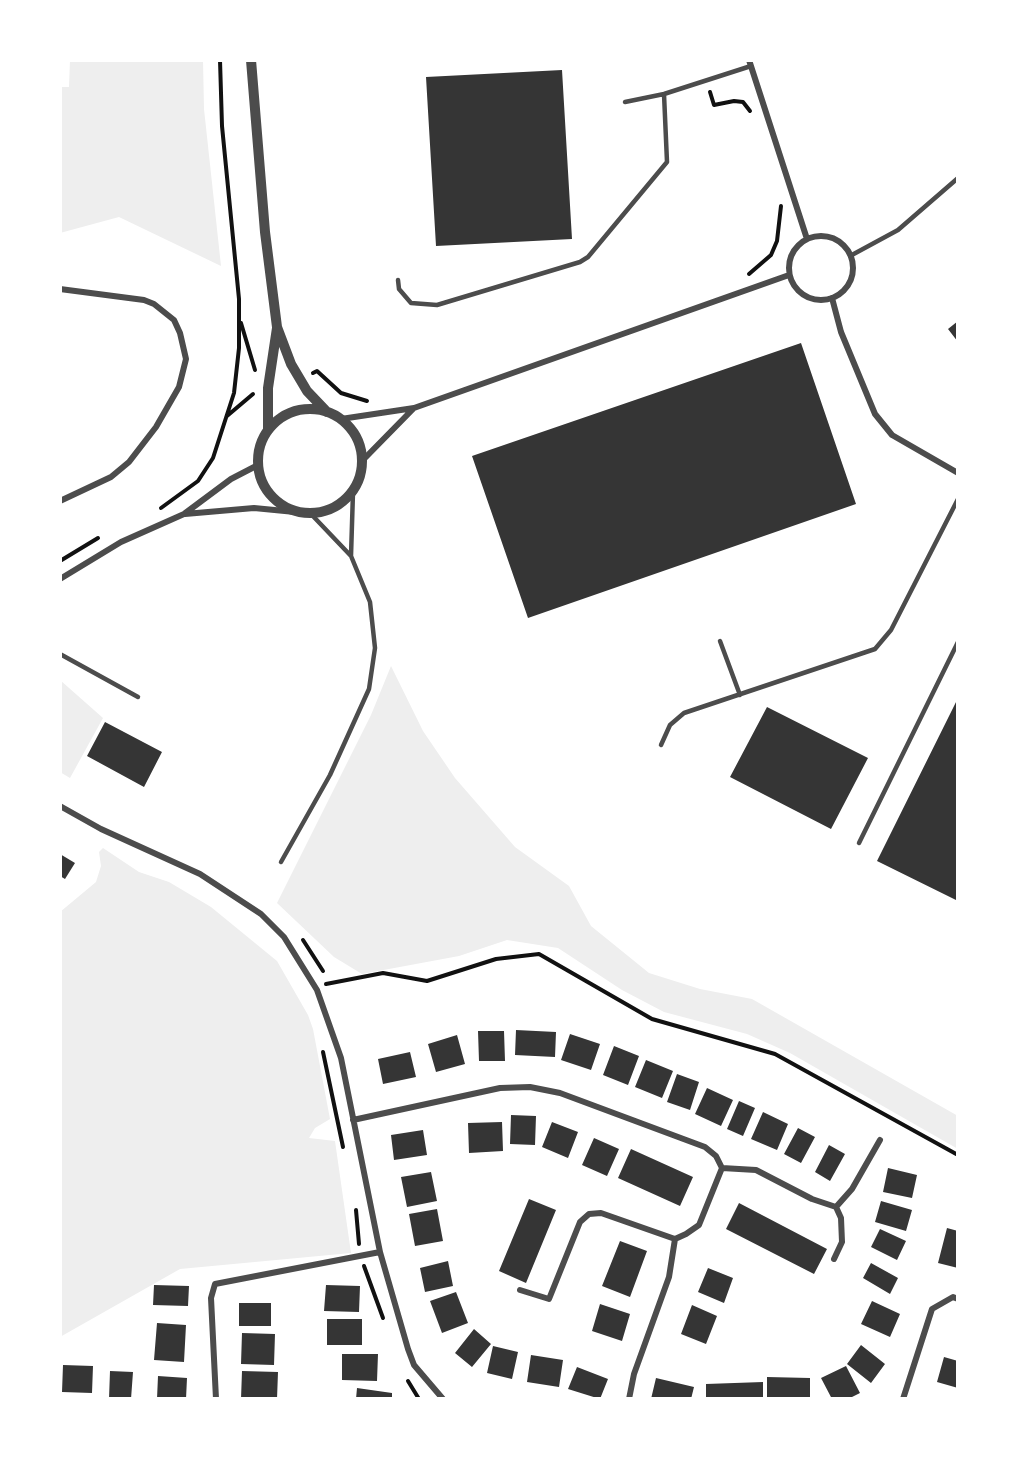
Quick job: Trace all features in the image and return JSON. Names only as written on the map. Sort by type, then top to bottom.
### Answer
[{"type":"street","points":[[251,60],[265,232],[277,327],[307,391],[327,412]]},
{"type":"street","points":[[750,63],[807,239]]},
{"type":"street","points":[[827,237],[837,241],[850,256],[852,266],[848,285],[832,298],[821,300],[801,294],[789,274],[792,254],[807,239],[827,237]]},
{"type":"street","points":[[341,419],[414,408],[789,274]]},
{"type":"street","points":[[60,289],[144,300],[154,304],[174,320],[180,333],[186,359],[178,387],[156,427],[129,462],[111,477],[60,501]]},
{"type":"street","points":[[832,298],[841,332],[875,414],[892,435],[958,473]]},
{"type":"street","points":[[268,430],[263,384],[277,327]]},
{"type":"street","points":[[363,461],[414,408]]},
{"type":"street","points":[[184,514],[254,508],[311,514],[327,511],[341,503],[353,492],[360,477],[363,461],[360,445],[353,431],[341,419],[327,412],[311,409],[294,412],[279,419],[268,430],[262,441],[258,465],[261,480],[269,494],[281,505],[295,512]]},
{"type":"street","points":[[60,579],[121,542],[184,514],[231,479],[258,465]]},
{"type":"street","points":[[60,806],[101,829],[200,874],[261,914],[284,938],[317,990],[329,1020],[341,1058],[380,1252],[414,1365],[442,1399]]},
{"type":"street","points":[[353,1120],[500,1088],[530,1087],[578,1099],[705,1147],[716,1156],[722,1168],[699,1225],[675,1239],[601,1213],[589,1214],[580,1222],[549,1299],[520,1290]]},
{"type":"street","points":[[836,1207],[852,1189],[880,1140]]},
{"type":"street","points":[[722,1168],[756,1170],[812,1199],[836,1207],[841,1218],[842,1242],[834,1259]]},
{"type":"street","points":[[629,1399],[634,1374],[669,1277],[675,1239]]},
{"type":"street","points":[[216,1399],[211,1298],[215,1284],[380,1252]]},
{"type":"street","points":[[903,1399],[932,1310],[953,1297],[958,1299]]},
{"type":"lane","points":[[625,102],[664,94],[706,81],[750,63]]},
{"type":"lane","points":[[398,280],[399,289],[411,303],[437,305],[580,262],[588,257],[667,162],[664,94]]},
{"type":"lane","points":[[850,256],[898,230],[958,178]]},
{"type":"lane","points":[[351,556],[353,492]]},
{"type":"lane","points":[[661,745],[677,717],[864,654],[883,643],[958,499]]},
{"type":"lane","points":[[281,862],[330,775],[369,689],[375,648],[370,602],[351,556],[311,514]]},
{"type":"lane","points":[[720,641],[740,695]]},
{"type":"lane","points":[[859,843],[958,642]]},
{"type":"lane","points":[[60,654],[138,697]]},
{"type":"path","points":[[152,514],[198,481],[213,459],[234,393],[239,348],[239,316],[222,126],[220,60]]},
{"type":"path","points":[[706,81],[714,105],[734,101],[743,102],[750,109],[753,120]]},
{"type":"path","points":[[743,277],[762,264],[777,241],[782,210],[779,197]]},
{"type":"path","points":[[227,416],[263,384],[239,316]]},
{"type":"path","points":[[300,379],[317,371],[341,393],[354,399],[375,401]]},
{"type":"path","points":[[60,561],[101,537]]},
{"type":"path","points":[[329,982],[383,973],[427,981],[496,959],[539,954],[652,1019],[776,1054],[958,1155]]},
{"type":"shaded area","points":[[70,60],[203,60],[204,109],[221,266],[119,217],[60,233],[60,87],[69,87]]},
{"type":"shaded area","points":[[391,666],[423,731],[455,778],[515,847],[569,886],[591,926],[649,973],[700,989],[752,999],[958,1116],[958,1149],[790,1053],[747,1034],[664,1012],[622,990],[558,948],[507,940],[459,956],[362,974],[334,957],[277,903],[371,715]]},
{"type":"shaded area","points":[[60,680],[103,718],[70,778],[60,772]]},
{"type":"shaded area","points":[[103,848],[139,872],[169,882],[211,907],[277,961],[308,1015],[313,1029],[330,1119],[315,1128],[309,1138],[335,1141],[351,1253],[180,1269],[60,1337],[60,912],[96,882],[101,866],[99,852]]},
{"type":"building","points":[[562,70],[572,239],[436,246],[426,77]]},
{"type":"building","points":[[958,321],[958,342],[948,329]]},
{"type":"building","points":[[801,343],[856,504],[528,618],[472,456]]},
{"type":"building","points":[[958,698],[958,901],[877,861]]},
{"type":"building","points":[[767,707],[868,758],[831,829],[730,777]]},
{"type":"building","points":[[105,722],[162,752],[144,787],[87,756]]},
{"type":"building","points":[[60,854],[75,863],[65,879],[60,876]]},
{"type":"building","points":[[516,1030],[556,1032],[555,1057],[515,1055]]},
{"type":"building","points":[[478,1031],[504,1031],[505,1061],[479,1061]]},
{"type":"building","points":[[570,1034],[600,1044],[591,1070],[561,1060]]},
{"type":"building","points":[[457,1035],[465,1064],[436,1072],[428,1044]]},
{"type":"building","points":[[614,1046],[639,1056],[628,1085],[603,1075]]},
{"type":"building","points":[[410,1052],[416,1077],[383,1084],[378,1059]]},
{"type":"building","points":[[646,1060],[673,1071],[662,1098],[635,1087]]},
{"type":"building","points":[[677,1074],[699,1082],[690,1110],[667,1102]]},
{"type":"building","points":[[707,1088],[733,1100],[721,1126],[695,1114]]},
{"type":"building","points":[[739,1101],[755,1108],[743,1136],[727,1129]]},
{"type":"building","points":[[763,1112],[788,1124],[777,1150],[751,1139]]},
{"type":"building","points":[[511,1115],[536,1116],[535,1145],[510,1144]]},
{"type":"building","points":[[502,1122],[503,1151],[469,1153],[468,1123]]},
{"type":"building","points":[[552,1122],[578,1132],[568,1158],[542,1147]]},
{"type":"building","points":[[798,1128],[815,1137],[801,1163],[784,1154]]},
{"type":"building","points":[[423,1130],[427,1155],[394,1160],[391,1135]]},
{"type":"building","points":[[594,1138],[619,1149],[607,1176],[582,1165]]},
{"type":"building","points":[[829,1145],[845,1154],[830,1181],[815,1172]]},
{"type":"building","points":[[631,1149],[693,1177],[680,1206],[618,1178]]},
{"type":"building","points":[[888,1168],[917,1175],[912,1198],[883,1192]]},
{"type":"building","points":[[431,1172],[437,1201],[407,1207],[401,1177]]},
{"type":"building","points":[[529,1199],[556,1210],[526,1283],[499,1271]]},
{"type":"building","points":[[881,1201],[912,1210],[906,1231],[875,1222]]},
{"type":"building","points":[[739,1203],[827,1249],[814,1274],[726,1229]]},
{"type":"building","points":[[437,1209],[443,1241],[415,1246],[409,1214]]},
{"type":"building","points":[[947,1228],[958,1231],[958,1268],[938,1263]]},
{"type":"building","points":[[880,1229],[906,1241],[897,1260],[871,1247]]},
{"type":"building","points":[[620,1241],[647,1251],[630,1297],[602,1286]]},
{"type":"building","points":[[448,1261],[453,1286],[425,1292],[420,1268]]},
{"type":"building","points":[[871,1263],[898,1278],[890,1294],[863,1278]]},
{"type":"building","points":[[708,1268],[733,1278],[724,1303],[698,1292]]},
{"type":"building","points":[[154,1285],[189,1286],[188,1306],[153,1305]]},
{"type":"building","points":[[326,1285],[360,1286],[359,1312],[324,1311]]},
{"type":"building","points":[[456,1292],[468,1323],[442,1333],[430,1301]]},
{"type":"building","points":[[872,1301],[900,1314],[890,1337],[861,1324]]},
{"type":"building","points":[[239,1303],[271,1303],[271,1326],[239,1326]]},
{"type":"building","points":[[600,1304],[630,1314],[622,1341],[592,1331]]},
{"type":"building","points":[[692,1305],[717,1316],[706,1344],[681,1334]]},
{"type":"building","points":[[327,1319],[362,1319],[362,1345],[327,1345]]},
{"type":"building","points":[[157,1323],[186,1325],[184,1362],[154,1360]]},
{"type":"building","points":[[474,1329],[491,1344],[472,1367],[455,1353]]},
{"type":"building","points":[[242,1333],[275,1334],[274,1365],[241,1364]]},
{"type":"building","points":[[861,1345],[885,1364],[871,1383],[847,1364]]},
{"type":"building","points":[[493,1346],[518,1352],[512,1379],[487,1373]]},
{"type":"building","points":[[342,1354],[378,1354],[377,1381],[342,1380]]},
{"type":"building","points":[[531,1355],[563,1360],[559,1387],[527,1382]]},
{"type":"building","points":[[944,1357],[958,1361],[958,1388],[937,1382]]},
{"type":"building","points":[[63,1365],[93,1366],[92,1393],[62,1392]]},
{"type":"building","points":[[846,1366],[860,1393],[848,1399],[832,1399],[821,1378]]},
{"type":"building","points":[[577,1367],[608,1379],[600,1399],[568,1389]]},
{"type":"building","points":[[110,1371],[133,1372],[131,1399],[109,1399]]},
{"type":"building","points":[[242,1371],[278,1372],[277,1399],[241,1399]]},
{"type":"building","points":[[158,1376],[187,1378],[186,1399],[157,1399]]},
{"type":"building","points":[[767,1377],[810,1378],[810,1399],[767,1399]]},
{"type":"building","points":[[656,1378],[694,1387],[691,1399],[651,1399]]},
{"type":"building","points":[[763,1382],[763,1399],[706,1399],[706,1384]]},
{"type":"building","points":[[357,1388],[392,1393],[392,1399],[356,1399]]}]
